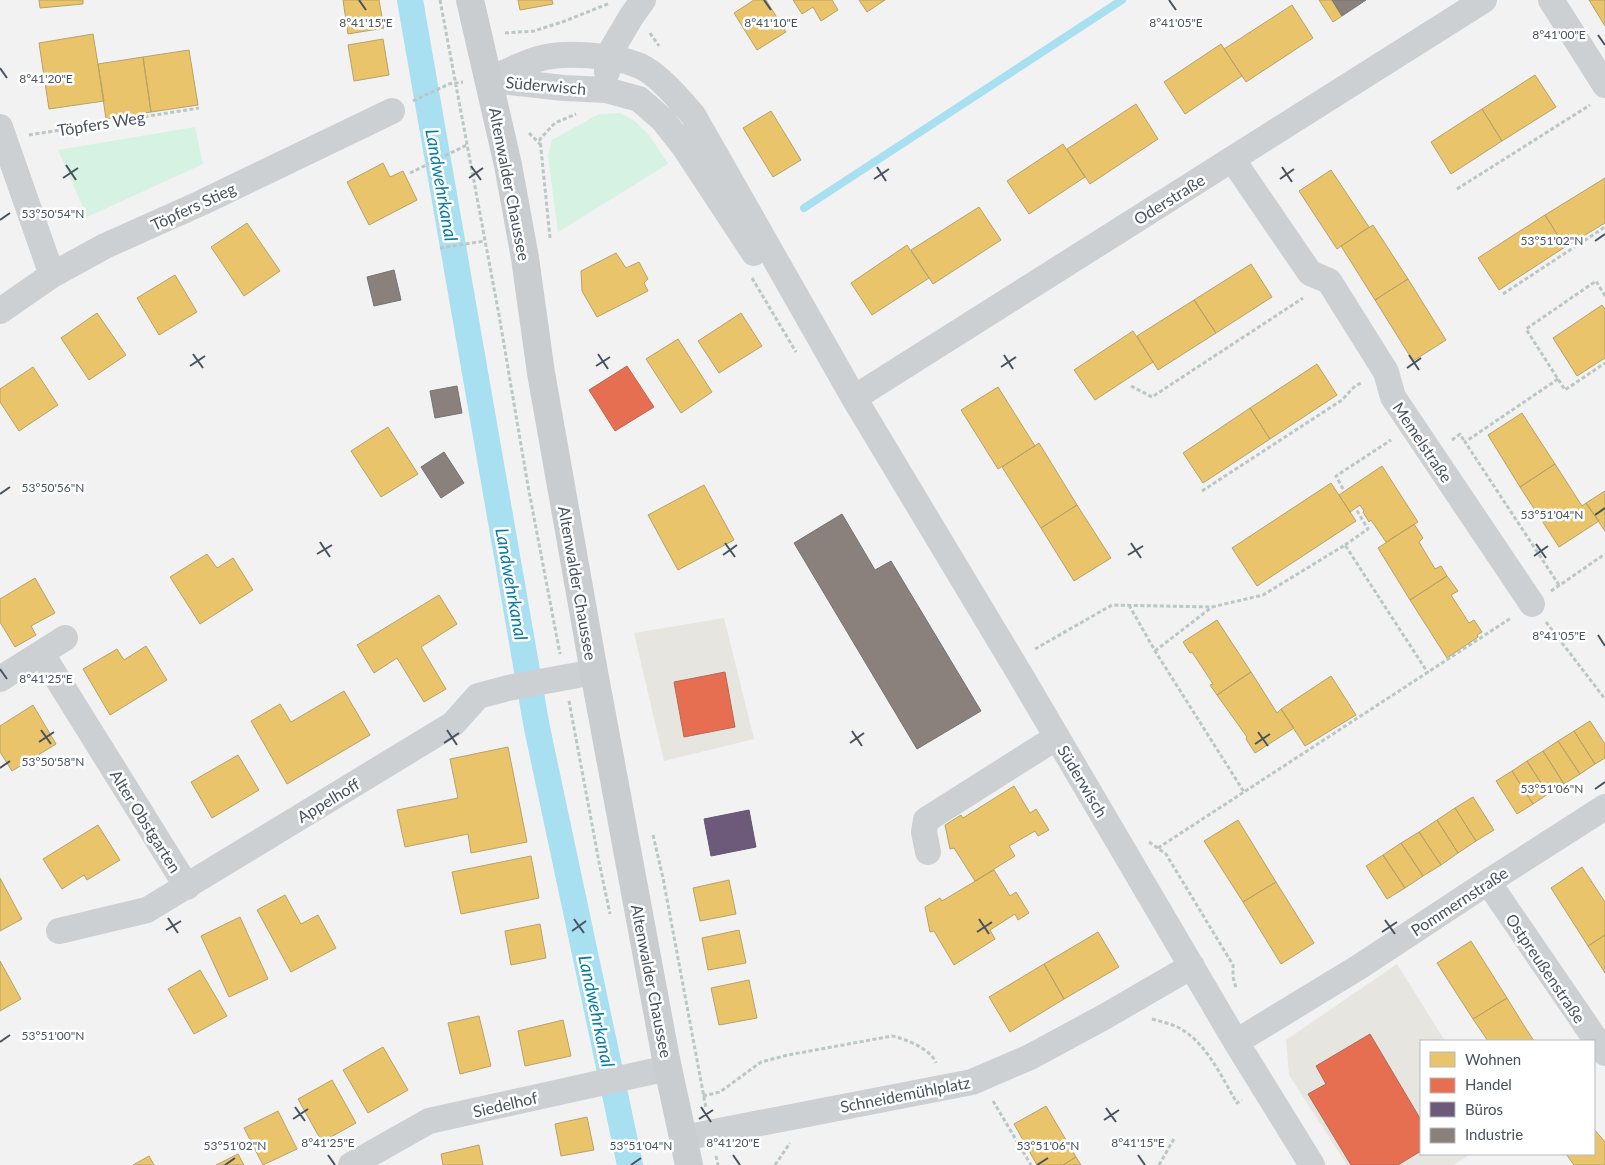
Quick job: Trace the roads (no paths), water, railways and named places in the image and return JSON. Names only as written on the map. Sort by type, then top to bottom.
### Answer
[{"type":"main road","name":"Altenwalder Chaussee","points":[[470,0],[508,165],[525,258],[541,373],[594,672],[668,1068],[689,1165]]},
{"type":"street","points":[[606,90],[608,56],[643,0]]},
{"type":"street","name":"Oderstraße","points":[[854,398],[1484,0]]},
{"type":"street","points":[[1551,0],[1601,93]]},
{"type":"street","name":"Süderwisch","points":[[488,80],[539,58],[608,56],[640,66],[669,87],[693,114],[854,398],[1021,676],[1236,1042],[1312,1165]]},
{"type":"street","name":"Süderwisch","points":[[488,80],[564,88],[606,90],[639,99],[663,120],[685,148],[784,300],[854,398]]},
{"type":"street","name":"Töpfers Stieg","points":[[0,311],[52,275],[105,246],[201,203],[399,107]]},
{"type":"street","points":[[2,133],[52,275]]},
{"type":"street","name":"Memelstraße","points":[[1232,159],[1310,273],[1329,281],[1386,372],[1393,397],[1532,604]]},
{"type":"street","points":[[0,679],[66,638]]},
{"type":"street","name":"Alter Obstgarten","points":[[42,654],[187,887]]},
{"type":"street","name":"Appelhoff","points":[[58,932],[147,910],[453,724],[478,696],[508,688],[594,672]]},
{"type":"street","points":[[928,852],[924,832],[926,820],[1056,737]]},
{"type":"street","name":"Pommernstraße","points":[[1236,1042],[1360,967],[1605,807]]},
{"type":"street","name":"Ostpreußenstraße","points":[[1488,882],[1605,1053]]},
{"type":"street","name":"Schneidemühlplatz","points":[[683,1138],[972,1082],[1030,1057],[1192,966]]},
{"type":"street","name":"Siedelhof","points":[[351,1165],[429,1121],[668,1068]]},
{"type":"waterway","name":"Landwehrkanal","points":[[410,0],[537,728],[630,1165]]},
{"type":"waterway","points":[[804,208],[1122,0]]}]
